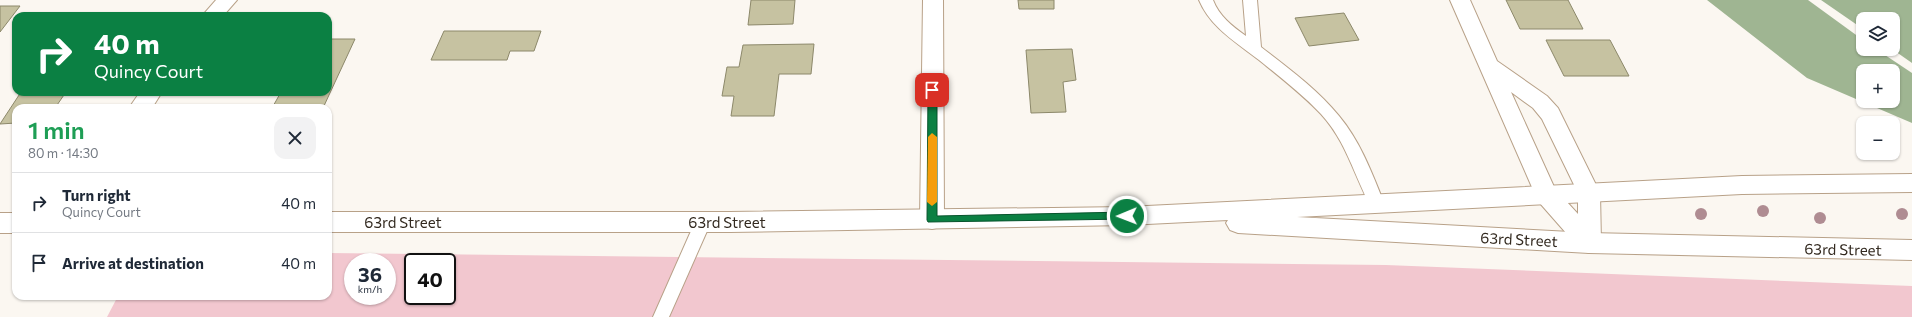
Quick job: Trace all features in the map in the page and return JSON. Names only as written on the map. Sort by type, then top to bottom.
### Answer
[{"type":"street","points":[[216,12],[227,0]]},
{"type":"street","points":[[932,220],[933,0]]},
{"type":"street","points":[[1460,0],[1546,195],[1589,243]]},
{"type":"street","points":[[1490,66],[1540,102],[1550,114],[1589,193],[1589,243]]},
{"type":"street","name":"63rd Street","points":[[332,222],[703,222],[932,220],[1127,216],[1742,185],[1912,184]]},
{"type":"street","name":"63rd Street","points":[[1127,216],[1589,243],[1912,250]]},
{"type":"street","points":[[0,223],[12,223]]},
{"type":"lane","points":[[1206,0],[1216,17],[1232,34],[1254,49],[1300,86],[1326,110],[1341,128],[1352,146],[1376,203]]},
{"type":"lane","points":[[1250,0],[1254,49]]},
{"type":"lane","points":[[661,317],[703,222]]},
{"type":"shaded area","points":[[1707,0],[1808,0],[1856,35],[1856,56],[1886,56],[1898,64],[1856,64],[1856,99],[1807,78]]},
{"type":"shaded area","points":[[1821,0],[1912,0],[1912,63],[1900,55],[1900,12],[1856,12],[1856,24]]},
{"type":"shaded area","points":[[1900,65],[1912,73],[1912,123],[1900,118],[1900,116],[1896,116],[1877,108],[1900,108]]},
{"type":"shaded area","points":[[332,253],[344,253],[344,305],[396,305],[396,254],[404,254],[404,305],[456,305],[456,254],[1386,265],[1912,286],[1912,317],[107,317],[116,300],[332,300]]},
{"type":"building","points":[[751,0],[795,0],[793,24],[748,25]]},
{"type":"building","points":[[1018,0],[1054,0],[1054,9],[1019,9]]},
{"type":"building","points":[[1506,0],[1568,0],[1583,29],[1520,29]]},
{"type":"building","points":[[0,6],[20,6],[15,12],[12,12],[12,16],[0,32]]},
{"type":"building","points":[[1344,13],[1359,40],[1309,46],[1295,18]]},
{"type":"building","points":[[444,31],[541,31],[534,51],[510,51],[507,60],[431,60]]},
{"type":"building","points":[[332,39],[355,39],[332,89]]},
{"type":"building","points":[[1546,40],[1610,40],[1629,76],[1564,76]]},
{"type":"building","points":[[814,44],[811,74],[779,74],[774,116],[731,116],[734,96],[722,96],[727,67],[739,67],[743,45]]},
{"type":"building","points":[[1072,49],[1076,80],[1063,82],[1066,112],[1031,113],[1026,50]]},
{"type":"building","points":[[18,96],[63,96],[58,104],[13,104]]},
{"type":"building","points":[[279,96],[329,96],[325,104],[274,104]]},
{"type":"building","points":[[12,106],[12,123],[0,124]]},
{"type":"slow traffic","points":[[932,137],[932,202]]},
{"type":"route","points":[[932,90],[932,220],[1127,216]]}]
